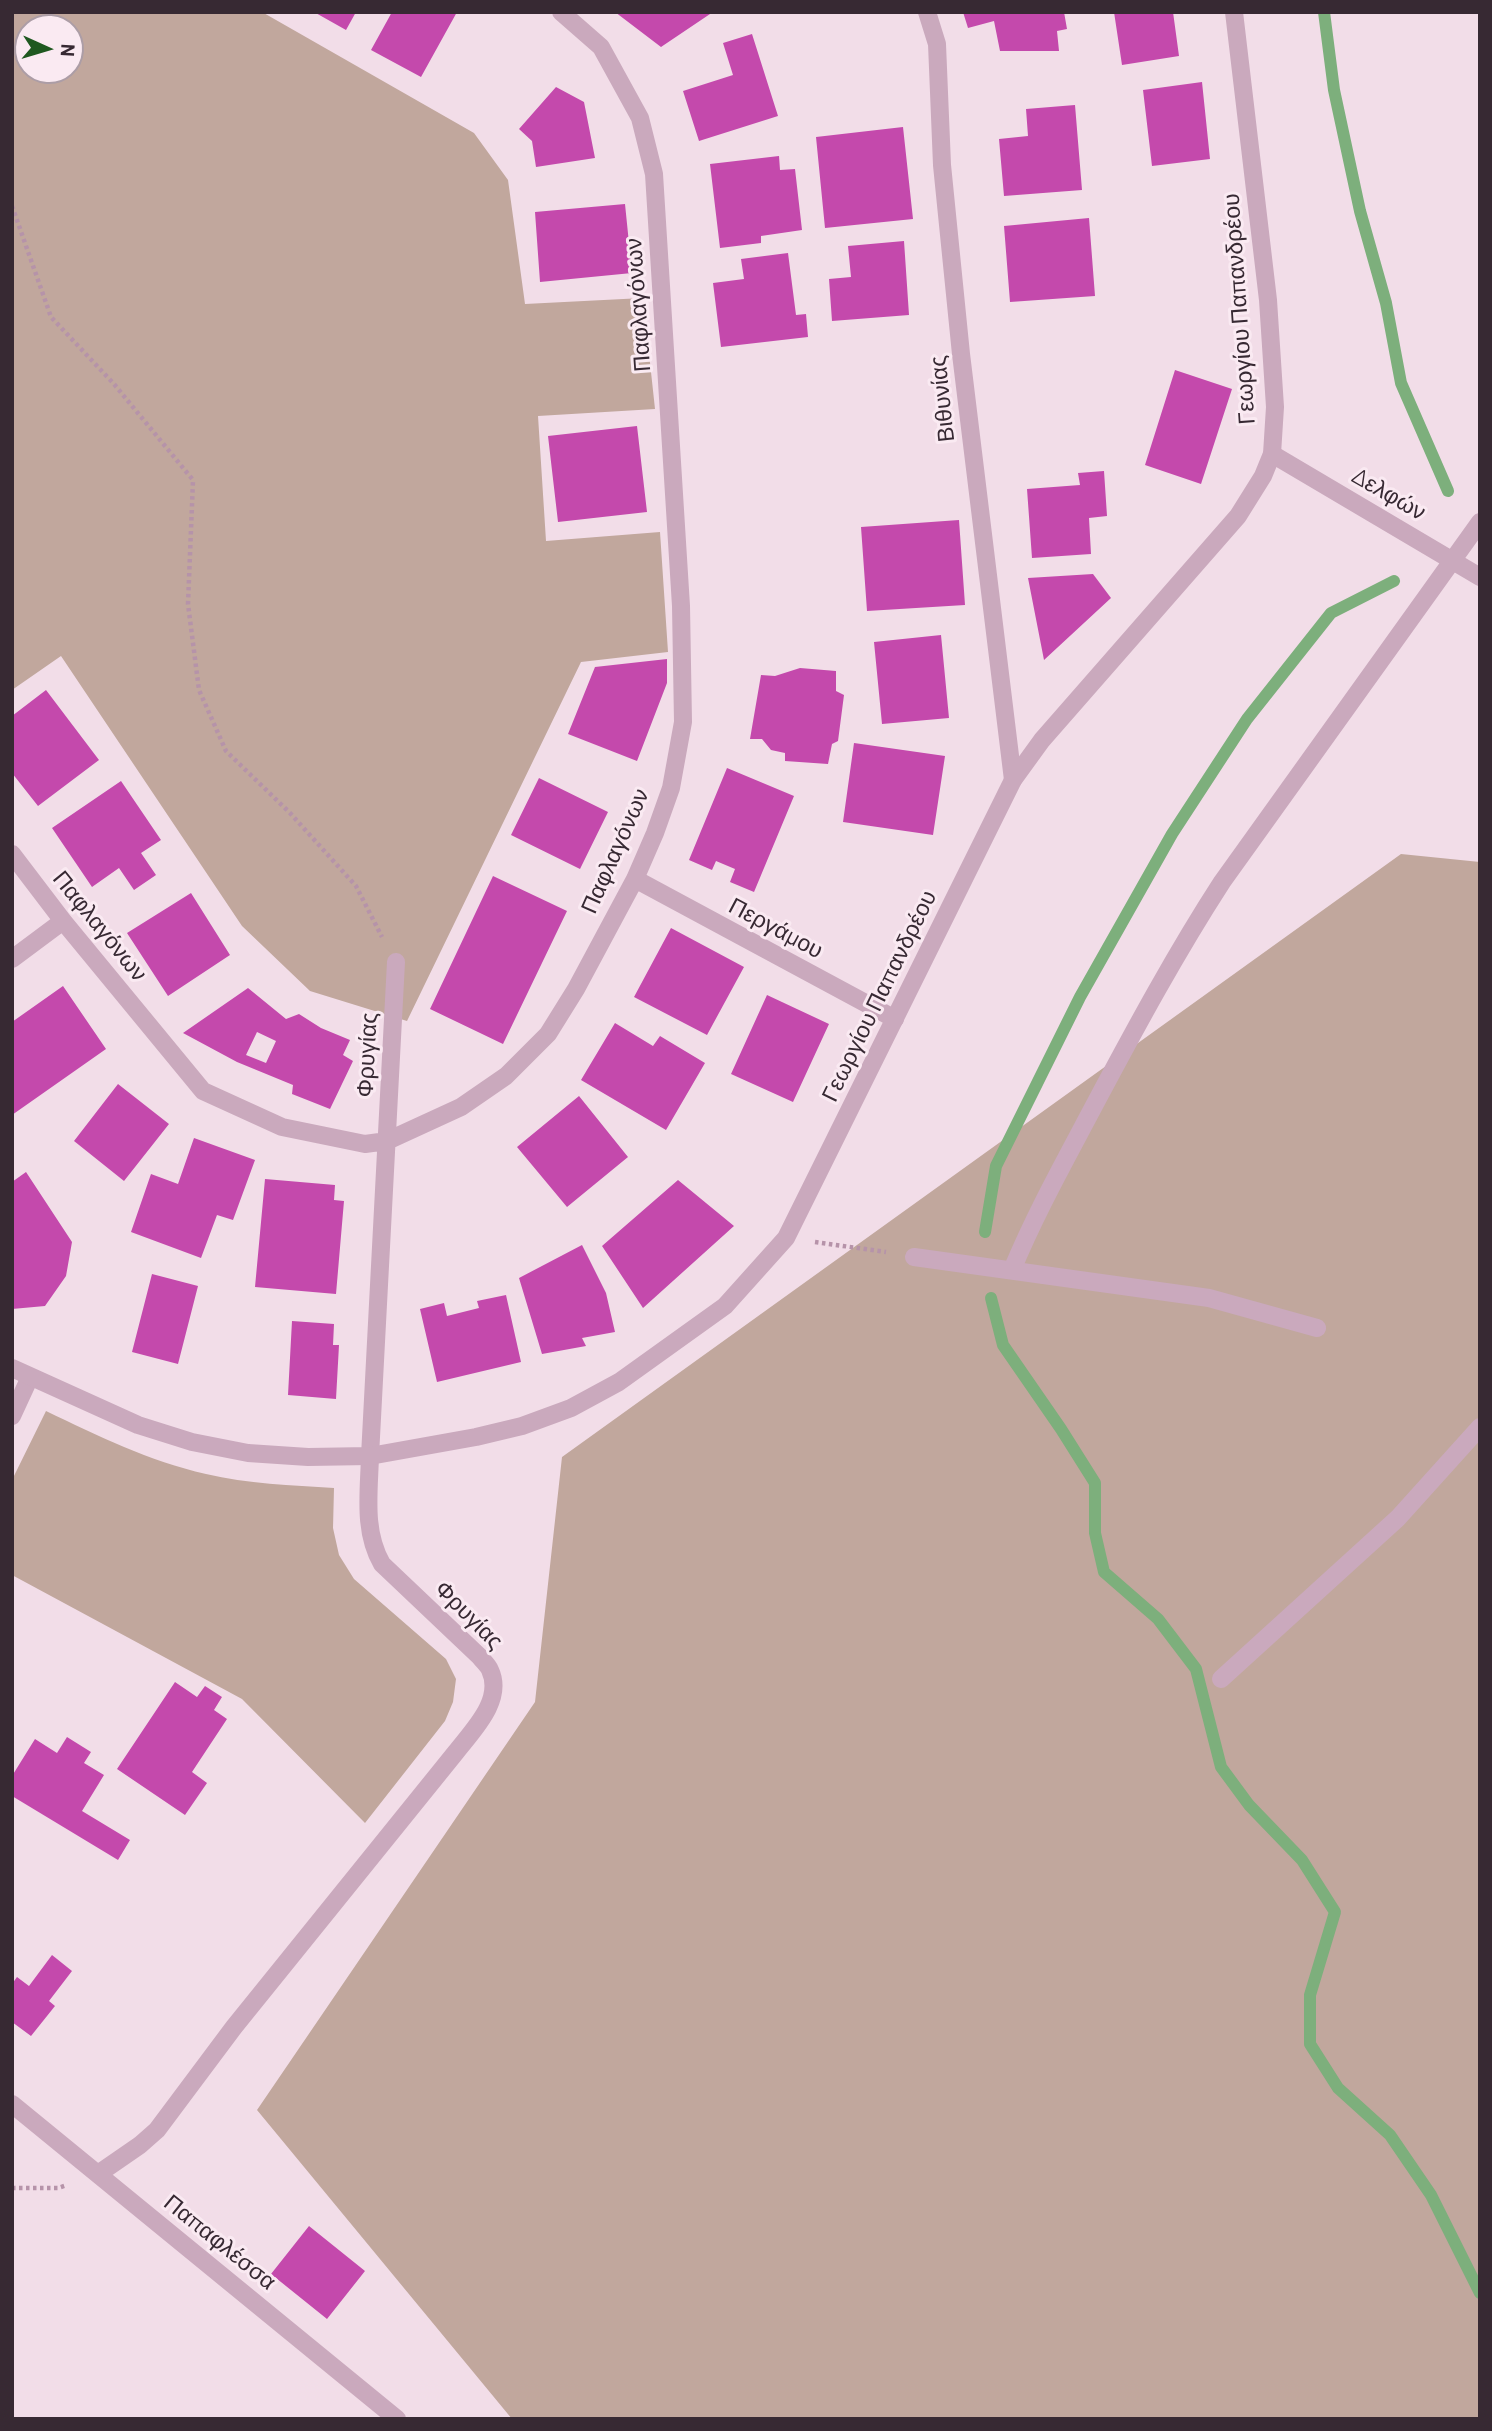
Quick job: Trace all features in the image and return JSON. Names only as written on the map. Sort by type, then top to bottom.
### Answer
[{"type":"street","name":"Παφλαγόνων","points":[[12,855],[203,1091],[282,1127],[365,1144],[387,1141],[461,1107],[506,1076],[548,1034],[576,989],[635,879],[655,834],[671,788],[683,723],[681,606],[654,174],[640,118],[601,47],[561,12]]},
{"type":"street","name":"Βιθυνίας","points":[[927,12],[937,44],[942,165],[957,313],[985,565],[1013,780]]},
{"type":"street","name":"Γεωργίου Παπανδρέου","points":[[12,1368],[138,1425],[192,1442],[248,1453],[308,1457],[370,1456],[477,1437],[522,1426],[571,1408],[629,1376],[725,1306],[786,1238],[1013,780],[1042,740],[1238,516],[1263,476],[1272,454],[1275,407],[1268,300],[1234,12]]},
{"type":"street","name":"Δελφών","points":[[1272,454],[1480,577]]},
{"type":"street","points":[[1012,1270],[1027,1231],[1187,936],[1480,522]]},
{"type":"street","name":"Περγάμου","points":[[635,879],[895,1019]]},
{"type":"street","points":[[12,959],[63,921]]},
{"type":"street","name":"Φρυγίας","points":[[98,2174],[157,2130],[234,2027],[491,1705],[491,1670],[382,1564],[373,1548],[369,1529],[370,1456],[396,962]]},
{"type":"street","points":[[914,1256],[1209,1298],[1317,1328]]},
{"type":"street","points":[[12,1416],[30,1377]]},
{"type":"street","points":[[1221,1679],[1398,1518],[1480,1427]]},
{"type":"street","name":"Παπαφλέσσα","points":[[12,2104],[397,2419]]},
{"type":"path","points":[[12,206],[51,317],[114,384],[192,480],[188,604],[199,690],[226,751],[290,813],[356,886],[396,962]]},
{"type":"path","points":[[786,1238],[914,1256]]},
{"type":"path","points":[[12,2188],[58,2188],[98,2174]]},
{"type":"shaded area","points":[[12,12],[262,12],[474,133],[508,180],[525,304],[643,298],[655,409],[538,416],[546,541],[660,532],[668,652],[581,662],[407,1021],[310,991],[242,926],[61,656],[12,690]]},
{"type":"shaded area","points":[[1401,854],[1480,862],[1480,2419],[512,2419],[257,2110],[535,1702],[562,1457]]},
{"type":"shaded area","points":[[46,1411],[124,1447],[185,1469],[237,1480],[334,1488],[333,1528],[339,1555],[354,1579],[446,1659],[456,1679],[453,1702],[445,1721],[365,1823],[242,1699],[12,1575],[12,1480]]},
{"type":"building","points":[[314,12],[356,12],[346,30]]},
{"type":"building","points":[[392,12],[457,12],[421,77],[371,50]]},
{"type":"building","points":[[615,12],[713,12],[661,47]]},
{"type":"building","points":[[963,12],[1064,12],[1067,29],[1057,31],[1059,51],[1000,51],[994,21],[968,28]]},
{"type":"building","points":[[1114,12],[1173,12],[1179,56],[1122,65]]},
{"type":"building","points":[[752,34],[778,116],[699,141],[683,91],[733,75],[723,43]]},
{"type":"building","points":[[1202,82],[1210,159],[1152,166],[1143,90]]},
{"type":"building","points":[[556,87],[584,102],[595,158],[536,167],[532,141],[519,129]]},
{"type":"building","points":[[1075,105],[1082,190],[1004,196],[999,139],[1028,136],[1026,109]]},
{"type":"building","points":[[903,127],[913,219],[825,228],[816,137]]},
{"type":"building","points":[[779,156],[780,170],[795,169],[802,230],[761,236],[761,243],[720,248],[710,164]]},
{"type":"building","points":[[625,204],[632,273],[540,282],[535,212]]},
{"type":"building","points":[[1089,218],[1095,296],[1010,302],[1004,226]]},
{"type":"building","points":[[904,241],[909,315],[832,321],[829,279],[851,277],[848,246]]},
{"type":"building","points":[[788,253],[796,315],[806,314],[808,337],[721,347],[713,283],[744,279],[741,259]]},
{"type":"building","points":[[1175,370],[1232,389],[1201,484],[1145,465]]},
{"type":"building","points":[[637,426],[647,512],[558,522],[548,436]]},
{"type":"building","points":[[1104,471],[1107,516],[1089,518],[1091,554],[1032,558],[1027,489],[1080,485],[1078,473]]},
{"type":"building","points":[[959,520],[965,605],[867,611],[861,527]]},
{"type":"building","points":[[1093,574],[1111,598],[1044,660],[1028,578]]},
{"type":"building","points":[[941,635],[949,718],[882,724],[874,642]]},
{"type":"building","points":[[667,659],[667,683],[637,761],[568,734],[595,667]]},
{"type":"building","points":[[800,668],[836,671],[836,691],[844,695],[838,741],[832,744],[828,764],[785,761],[785,753],[771,750],[762,739],[750,739],[761,675],[775,676]]},
{"type":"building","points":[[46,690],[99,760],[38,806],[12,773],[12,716]]},
{"type":"building","points":[[854,743],[945,756],[933,835],[843,822]]},
{"type":"building","points":[[727,768],[794,796],[754,892],[730,882],[735,869],[716,861],[712,870],[689,860]]},
{"type":"building","points":[[539,778],[608,812],[580,869],[511,835]]},
{"type":"building","points":[[121,781],[161,840],[141,853],[156,875],[134,890],[119,868],[92,887],[52,828]]},
{"type":"building","points":[[493,876],[567,911],[503,1044],[430,1009]]},
{"type":"building","points":[[191,893],[230,955],[168,996],[127,933]]},
{"type":"building","points":[[671,928],[744,967],[707,1035],[634,997]]},
{"type":"building","points":[[63,986],[106,1049],[12,1115],[12,1022]]},
{"type":"building","points":[[248,988],[286,1019],[299,1014],[321,1028],[350,1040],[343,1055],[353,1061],[330,1109],[292,1094],[293,1085],[237,1062],[183,1033]],"holes":[[[257,1032],[276,1041],[266,1063],[246,1055]]]},
{"type":"building","points":[[767,995],[829,1024],[793,1102],[731,1074]]},
{"type":"building","points":[[615,1023],[653,1046],[660,1036],[705,1063],[666,1130],[581,1080]]},
{"type":"building","points":[[118,1084],[169,1124],[124,1181],[74,1141]]},
{"type":"building","points":[[579,1096],[628,1157],[567,1207],[517,1147]]},
{"type":"building","points":[[194,1138],[255,1160],[233,1220],[217,1215],[201,1258],[131,1232],[151,1174],[178,1184]]},
{"type":"building","points":[[26,1172],[72,1242],[66,1276],[45,1306],[12,1309],[12,1182]]},
{"type":"building","points":[[265,1179],[335,1185],[334,1200],[344,1201],[336,1294],[255,1287]]},
{"type":"building","points":[[678,1180],[734,1226],[643,1308],[602,1246]]},
{"type":"building","points":[[582,1245],[606,1293],[615,1332],[582,1338],[586,1346],[542,1354],[519,1278]]},
{"type":"building","points":[[152,1274],[198,1286],[178,1364],[132,1352]]},
{"type":"building","points":[[506,1295],[521,1362],[437,1382],[420,1309],[444,1303],[447,1316],[479,1308],[477,1301]]},
{"type":"building","points":[[292,1321],[334,1324],[333,1345],[339,1345],[336,1399],[288,1395]]},
{"type":"building","points":[[175,1682],[197,1697],[205,1686],[222,1697],[214,1710],[227,1719],[192,1772],[207,1783],[185,1815],[117,1769]]},
{"type":"building","points":[[67,1737],[91,1752],[84,1763],[104,1775],[82,1811],[130,1840],[118,1860],[12,1796],[12,1776],[35,1739],[57,1753]]},
{"type":"building","points":[[52,1955],[72,1971],[49,2001],[55,2006],[31,2036],[12,2022],[12,1984],[17,1977],[29,1986]]},
{"type":"building","points":[[309,2226],[365,2271],[327,2319],[271,2274]]},
{"type":"waterway","points":[[1324,12],[1334,90],[1360,211],[1386,303],[1401,383],[1448,491]]},
{"type":"waterway","points":[[985,1232],[996,1166],[1080,997],[1172,834],[1247,719],[1331,613],[1394,581]]},
{"type":"waterway","points":[[991,1298],[1003,1345],[1095,1483],[1095,1533],[1104,1572],[1158,1619],[1196,1669],[1221,1767],[1249,1805],[1302,1860],[1335,1912],[1310,1995],[1310,2044],[1338,2088],[1390,2135],[1431,2195],[1480,2293]]}]
